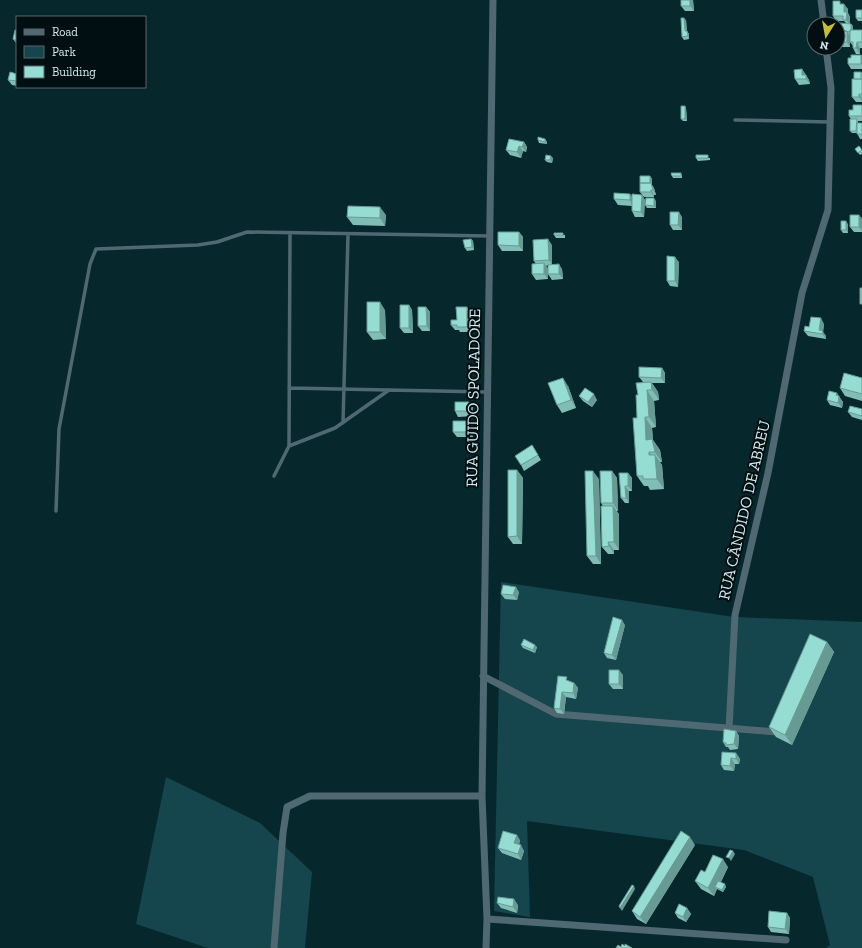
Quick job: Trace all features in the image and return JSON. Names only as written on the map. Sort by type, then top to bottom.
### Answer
[{"type":"street","name":"RUA GUIDO SPOLADORE","points":[[486,948],[487,919],[482,796],[493,0]]},
{"type":"street","points":[[821,0],[823,16]]},
{"type":"street","name":"RUA CÂNDIDO DE ABREU","points":[[729,729],[735,615],[768,473],[802,293],[828,210],[831,88],[827,56]]},
{"type":"street","points":[[483,676],[556,714],[776,732]]},
{"type":"street","points":[[274,948],[283,833],[287,807],[310,796],[482,796]]},
{"type":"street","points":[[487,919],[786,940]]},
{"type":"lane","points":[[735,120],[831,122]]},
{"type":"lane","points":[[56,511],[59,429],[90,264],[94,251],[104,248],[198,245],[217,242],[247,232],[490,236]]},
{"type":"lane","points":[[274,476],[289,446],[290,233]]},
{"type":"lane","points":[[343,423],[348,234]]},
{"type":"lane","points":[[289,388],[488,392]]},
{"type":"lane","points":[[289,446],[335,428],[390,390]]},
{"type":"green space","points":[[501,582],[734,617],[862,622],[862,948],[826,948],[830,945],[813,877],[744,850],[527,821],[530,917],[494,911]]},
{"type":"green space","points":[[166,777],[260,823],[312,872],[305,948],[208,948],[136,924]]},
{"type":"building","points":[[681,0],[690,0],[690,6],[681,6]]},
{"type":"building","points":[[833,1],[840,1],[840,4],[844,4],[844,12],[847,12],[846,20],[846,16],[833,16]]},
{"type":"building","points":[[856,10],[862,10],[862,18],[856,18]]},
{"type":"building","points":[[681,18],[684,18],[685,31],[687,31],[688,36],[682,37]]},
{"type":"building","points":[[846,24],[851,24],[850,32],[846,31]]},
{"type":"building","points":[[15,30],[16,30],[16,40],[13,39]]},
{"type":"building","points":[[850,30],[862,30],[862,42],[857,42],[856,48],[853,48],[853,42],[850,42]]},
{"type":"building","points":[[846,31],[847,31],[846,42]]},
{"type":"building","points":[[851,55],[861,55],[861,64],[848,64],[848,58],[851,58]]},
{"type":"building","points":[[802,69],[802,75],[806,75],[806,79],[795,79],[794,70]]},
{"type":"building","points":[[10,72],[16,74],[16,81],[8,80]]},
{"type":"building","points":[[854,72],[861,72],[861,79],[854,79]]},
{"type":"building","points":[[852,79],[862,79],[862,94],[859,94],[859,97],[852,97]]},
{"type":"building","points":[[853,105],[862,105],[862,116],[849,116],[849,110],[853,110]]},
{"type":"building","points":[[681,106],[685,106],[685,119],[681,119]]},
{"type":"building","points":[[850,119],[857,119],[856,131],[850,131]]},
{"type":"building","points":[[857,123],[862,123],[862,134],[857,134]]},
{"type":"building","points":[[538,137],[545,139],[545,142],[538,140]]},
{"type":"building","points":[[509,139],[524,142],[522,147],[519,146],[517,152],[506,150]]},
{"type":"building","points":[[859,146],[862,150],[858,153],[855,149]]},
{"type":"building","points":[[546,155],[551,156],[550,160],[545,160]]},
{"type":"building","points":[[696,155],[708,155],[708,158],[696,158]]},
{"type":"building","points":[[671,173],[681,173],[681,176],[672,176]]},
{"type":"building","points":[[640,176],[650,176],[650,183],[640,183]]},
{"type":"building","points":[[640,183],[651,183],[653,190],[651,190],[651,192],[640,192]]},
{"type":"building","points":[[614,193],[630,194],[630,200],[614,199]]},
{"type":"building","points":[[632,194],[642,195],[641,212],[632,211]]},
{"type":"building","points":[[646,198],[654,198],[654,206],[645,205]]},
{"type":"building","points":[[348,206],[380,207],[380,218],[347,217]]},
{"type":"building","points":[[670,212],[679,212],[678,225],[670,225]]},
{"type":"building","points":[[850,215],[859,215],[859,227],[850,227]]},
{"type":"building","points":[[841,221],[846,221],[846,230],[841,230]]},
{"type":"building","points":[[498,232],[519,232],[519,246],[498,245]]},
{"type":"building","points":[[554,233],[563,233],[563,235],[554,235]]},
{"type":"building","points":[[471,239],[472,247],[465,248],[463,240]]},
{"type":"building","points":[[548,239],[549,260],[534,261],[533,240]]},
{"type":"building","points":[[667,256],[675,257],[675,281],[667,281]]},
{"type":"building","points":[[544,263],[544,274],[532,274],[532,264]]},
{"type":"building","points":[[559,264],[559,274],[548,274],[548,265]]},
{"type":"building","points":[[860,288],[862,288],[862,304],[860,304]]},
{"type":"building","points":[[367,302],[380,302],[380,332],[367,332]]},
{"type":"building","points":[[400,305],[409,305],[409,328],[400,328]]},
{"type":"building","points":[[418,307],[426,307],[427,326],[418,326]]},
{"type":"building","points":[[456,307],[467,307],[467,327],[457,327],[457,325],[451,325],[451,320],[457,320]]},
{"type":"building","points":[[811,317],[821,318],[819,330],[823,331],[822,334],[804,331],[805,326],[809,327]]},
{"type":"building","points":[[639,367],[662,368],[661,378],[639,377]]},
{"type":"building","points":[[844,373],[862,378],[862,394],[840,388]]},
{"type":"building","points":[[563,378],[571,400],[557,405],[548,383]]},
{"type":"building","points":[[651,382],[652,390],[647,390],[649,417],[645,417],[646,440],[652,439],[655,452],[649,452],[649,455],[655,455],[657,479],[643,479],[643,476],[637,476],[633,418],[637,418],[636,395],[638,395],[636,383]]},
{"type":"building","points":[[585,388],[594,394],[588,402],[579,396]]},
{"type":"building","points":[[829,391],[837,393],[836,395],[839,396],[838,403],[827,400]]},
{"type":"building","points":[[455,402],[469,402],[469,411],[455,411]]},
{"type":"building","points":[[850,406],[862,409],[862,416],[848,412]]},
{"type":"building","points":[[453,421],[469,421],[469,432],[453,432]]},
{"type":"building","points":[[532,445],[538,455],[521,465],[515,456]]},
{"type":"building","points":[[508,470],[517,470],[517,536],[508,537]]},
{"type":"building","points":[[585,471],[593,471],[596,556],[587,556]]},
{"type":"building","points":[[600,471],[612,471],[613,503],[601,503]]},
{"type":"building","points":[[619,473],[628,473],[628,486],[625,486],[626,498],[621,498]]},
{"type":"building","points":[[601,506],[613,506],[614,542],[608,542],[609,546],[602,547]]},
{"type":"building","points":[[503,585],[516,587],[513,595],[501,594]]},
{"type":"building","points":[[613,617],[622,620],[612,655],[604,653]]},
{"type":"building","points":[[810,634],[827,642],[785,735],[769,727]]},
{"type":"building","points":[[524,639],[535,645],[533,650],[521,645]]},
{"type":"building","points":[[609,670],[619,670],[619,684],[609,684]]},
{"type":"building","points":[[558,676],[567,677],[566,680],[574,683],[573,693],[562,692],[560,709],[554,708]]},
{"type":"building","points":[[724,729],[736,731],[734,744],[726,745],[726,743],[723,742]]},
{"type":"building","points":[[722,752],[736,753],[736,759],[731,758],[730,766],[721,765]]},
{"type":"building","points":[[503,831],[517,835],[514,843],[521,845],[518,854],[498,848]]},
{"type":"building","points":[[681,831],[690,837],[640,917],[632,911]]},
{"type":"building","points":[[730,850],[733,851],[729,858],[726,857]]},
{"type":"building","points":[[713,855],[723,859],[708,888],[695,881],[701,870],[705,872]]},
{"type":"building","points":[[718,881],[725,884],[722,890],[715,887]]},
{"type":"building","points":[[632,885],[634,886],[620,908],[619,906]]},
{"type":"building","points":[[498,897],[514,899],[513,907],[497,903]]},
{"type":"building","points":[[679,904],[687,908],[683,917],[675,913]]},
{"type":"building","points":[[769,911],[787,913],[785,929],[768,927]]},
{"type":"building","points":[[622,944],[632,948],[616,948],[618,945],[621,947]]}]
